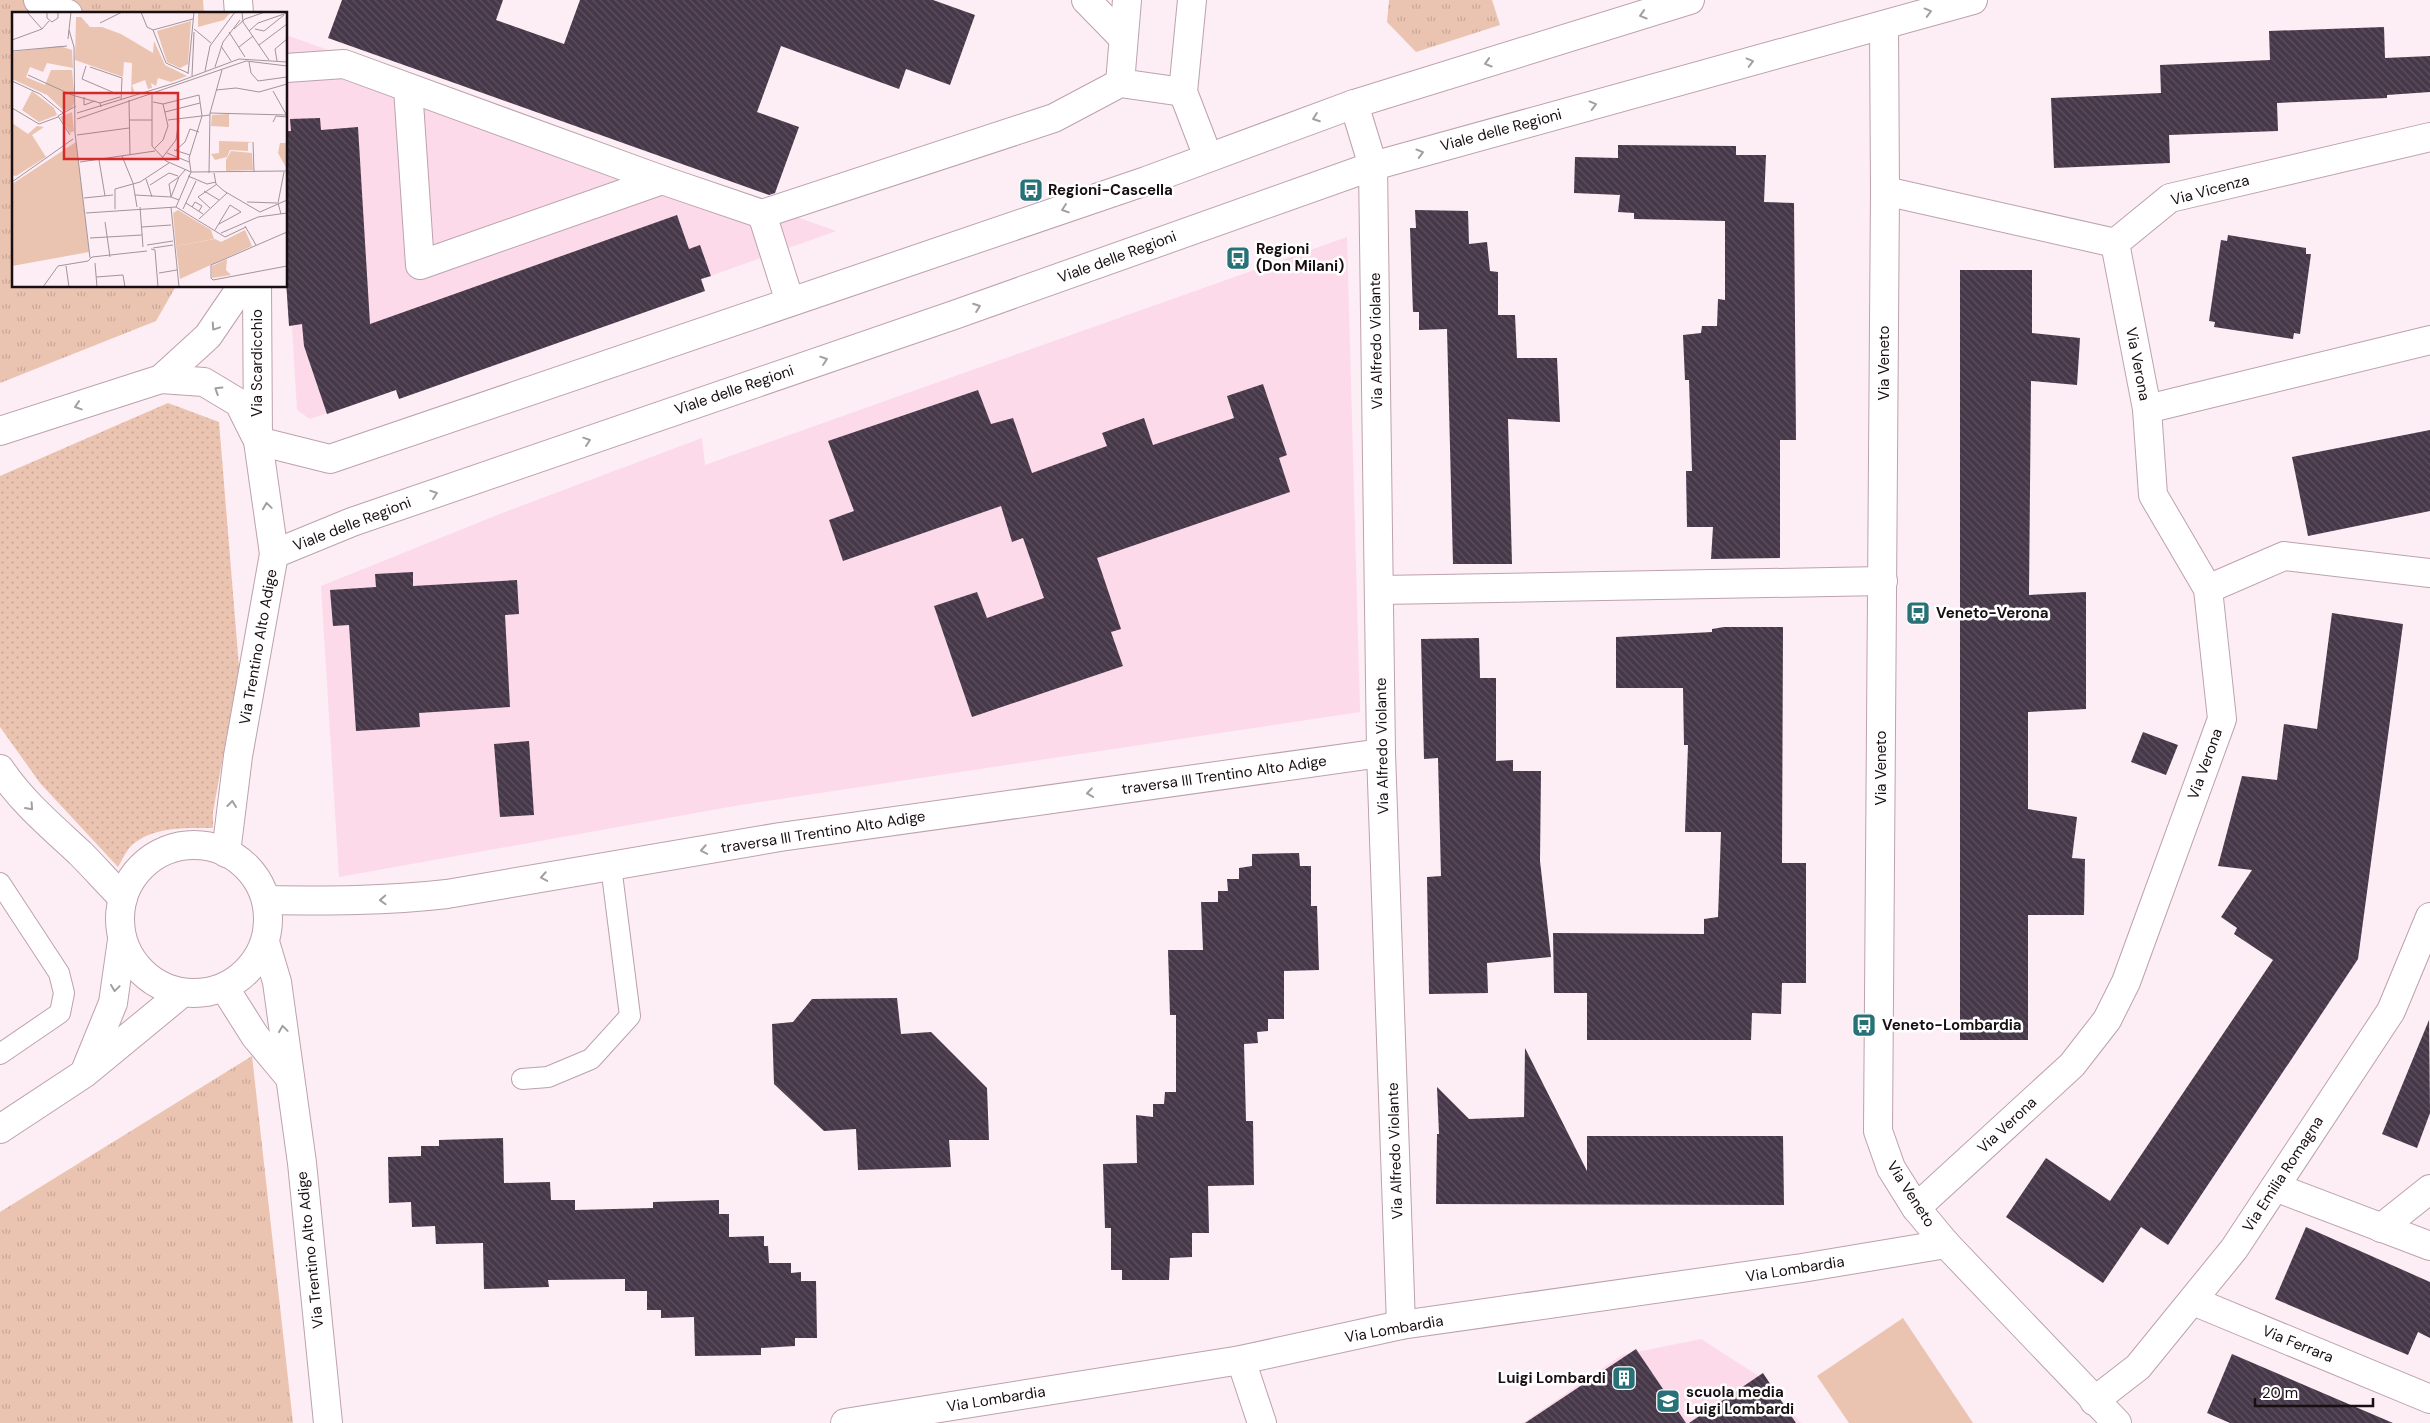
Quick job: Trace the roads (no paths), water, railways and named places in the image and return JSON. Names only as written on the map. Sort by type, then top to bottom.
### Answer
[{"type":"street","points":[[38,0],[64,12]]},
{"type":"street","points":[[1086,0],[1123,38]]},
{"type":"street","points":[[1120,83],[1127,0]]},
{"type":"street","points":[[1192,0],[1184,92],[1208,158]]},
{"type":"street","points":[[0,431],[161,379],[204,382],[239,403],[258,441],[330,459],[1146,181],[1354,104],[1690,0]]},
{"type":"street","name":"Viale delle Regioni","points":[[274,554],[352,522],[954,315],[1373,166],[1973,0]]},
{"type":"street","name":"Via Veneto","points":[[1884,25],[1883,580],[1878,1131],[1891,1168],[1916,1208],[1946,1244],[2116,1423]]},
{"type":"street","points":[[288,68],[344,64],[662,180],[762,214],[1054,118],[1120,83],[1184,92]]},
{"type":"street","points":[[408,88],[420,265],[662,180]]},
{"type":"street","name":"Via Alfredo Violante","points":[[1354,104],[1373,166],[1381,752],[1401,1325]]},
{"type":"street","name":"Via Vicenza","points":[[2115,243],[2170,198],[2430,137]]},
{"type":"street","points":[[1885,192],[2115,243]]},
{"type":"street","points":[[762,214],[790,302]]},
{"type":"street","name":"Via Verona","points":[[1916,1208],[2072,1065],[2107,1020],[2126,982],[2222,718],[2208,589],[2153,495],[2147,409],[2115,243]]},
{"type":"street","points":[[161,379],[208,336],[241,288]]},
{"type":"street","name":"Via Scardicchio","points":[[257,288],[258,441]]},
{"type":"street","points":[[2147,409],[2430,340]]},
{"type":"street","name":"Via Trentino Alto Adige","points":[[226,853],[238,756],[274,554],[258,441]]},
{"type":"street","points":[[2208,589],[2284,556],[2430,573]]},
{"type":"street","points":[[1380,590],[1883,580]]},
{"type":"street","name":"traversa III Trentino Alto Adige","points":[[266,900],[347,902],[394,900],[447,894],[780,837],[1381,752]]},
{"type":"street","points":[[0,769],[10,785],[40,817],[80,853],[123,898]]},
{"type":"street","points":[[85,1073],[113,1003],[122,940],[119,918],[123,898],[132,878],[146,862],[164,851],[184,846],[206,846],[226,853],[243,864],[257,881],[266,900],[269,921],[265,942],[256,960],[242,976],[224,987],[203,993],[182,992],[162,987],[144,975],[131,958],[122,940]]},
{"type":"street","name":"Via Emilia Romagna","points":[[2094,1401],[2138,1367],[2234,1249],[2391,1012],[2430,917]]},
{"type":"street","name":"Via Trentino Alto Adige","points":[[265,942],[277,982],[302,1163],[328,1423]]},
{"type":"street","points":[[224,987],[255,1036],[290,1078]]},
{"type":"street","points":[[0,1129],[85,1073],[182,992]]},
{"type":"street","points":[[2275,1187],[2430,1246]]},
{"type":"street","points":[[2381,1228],[2430,1189]]},
{"type":"street","name":"Via Lombardia","points":[[845,1423],[1241,1360],[1401,1325],[1802,1268],[1946,1244]]},
{"type":"street","name":"Via Ferrara","points":[[2193,1300],[2430,1399]]},
{"type":"street","points":[[1241,1360],[1262,1423]]},
{"type":"lane","points":[[522,1080],[548,1077],[590,1059],[630,1016],[611,866]]},
{"type":"lane","points":[[0,883],[59,973],[64,993],[60,1013],[0,1054]]},
{"type":"place","name":"Regioni-Cascella","points":[[1031,190]]},
{"type":"place","name":"Regioni (Don Milani)","points":[[1238,258]]},
{"type":"place","name":"Veneto-Verona","points":[[1918,613]]},
{"type":"place","name":"Veneto-Lombardia","points":[[1864,1025]]},
{"type":"place","name":"Luigi Lombardi","points":[[1624,1378]]},
{"type":"place","name":"scuola media Luigi Lombardi","points":[[1668,1401]]}]
